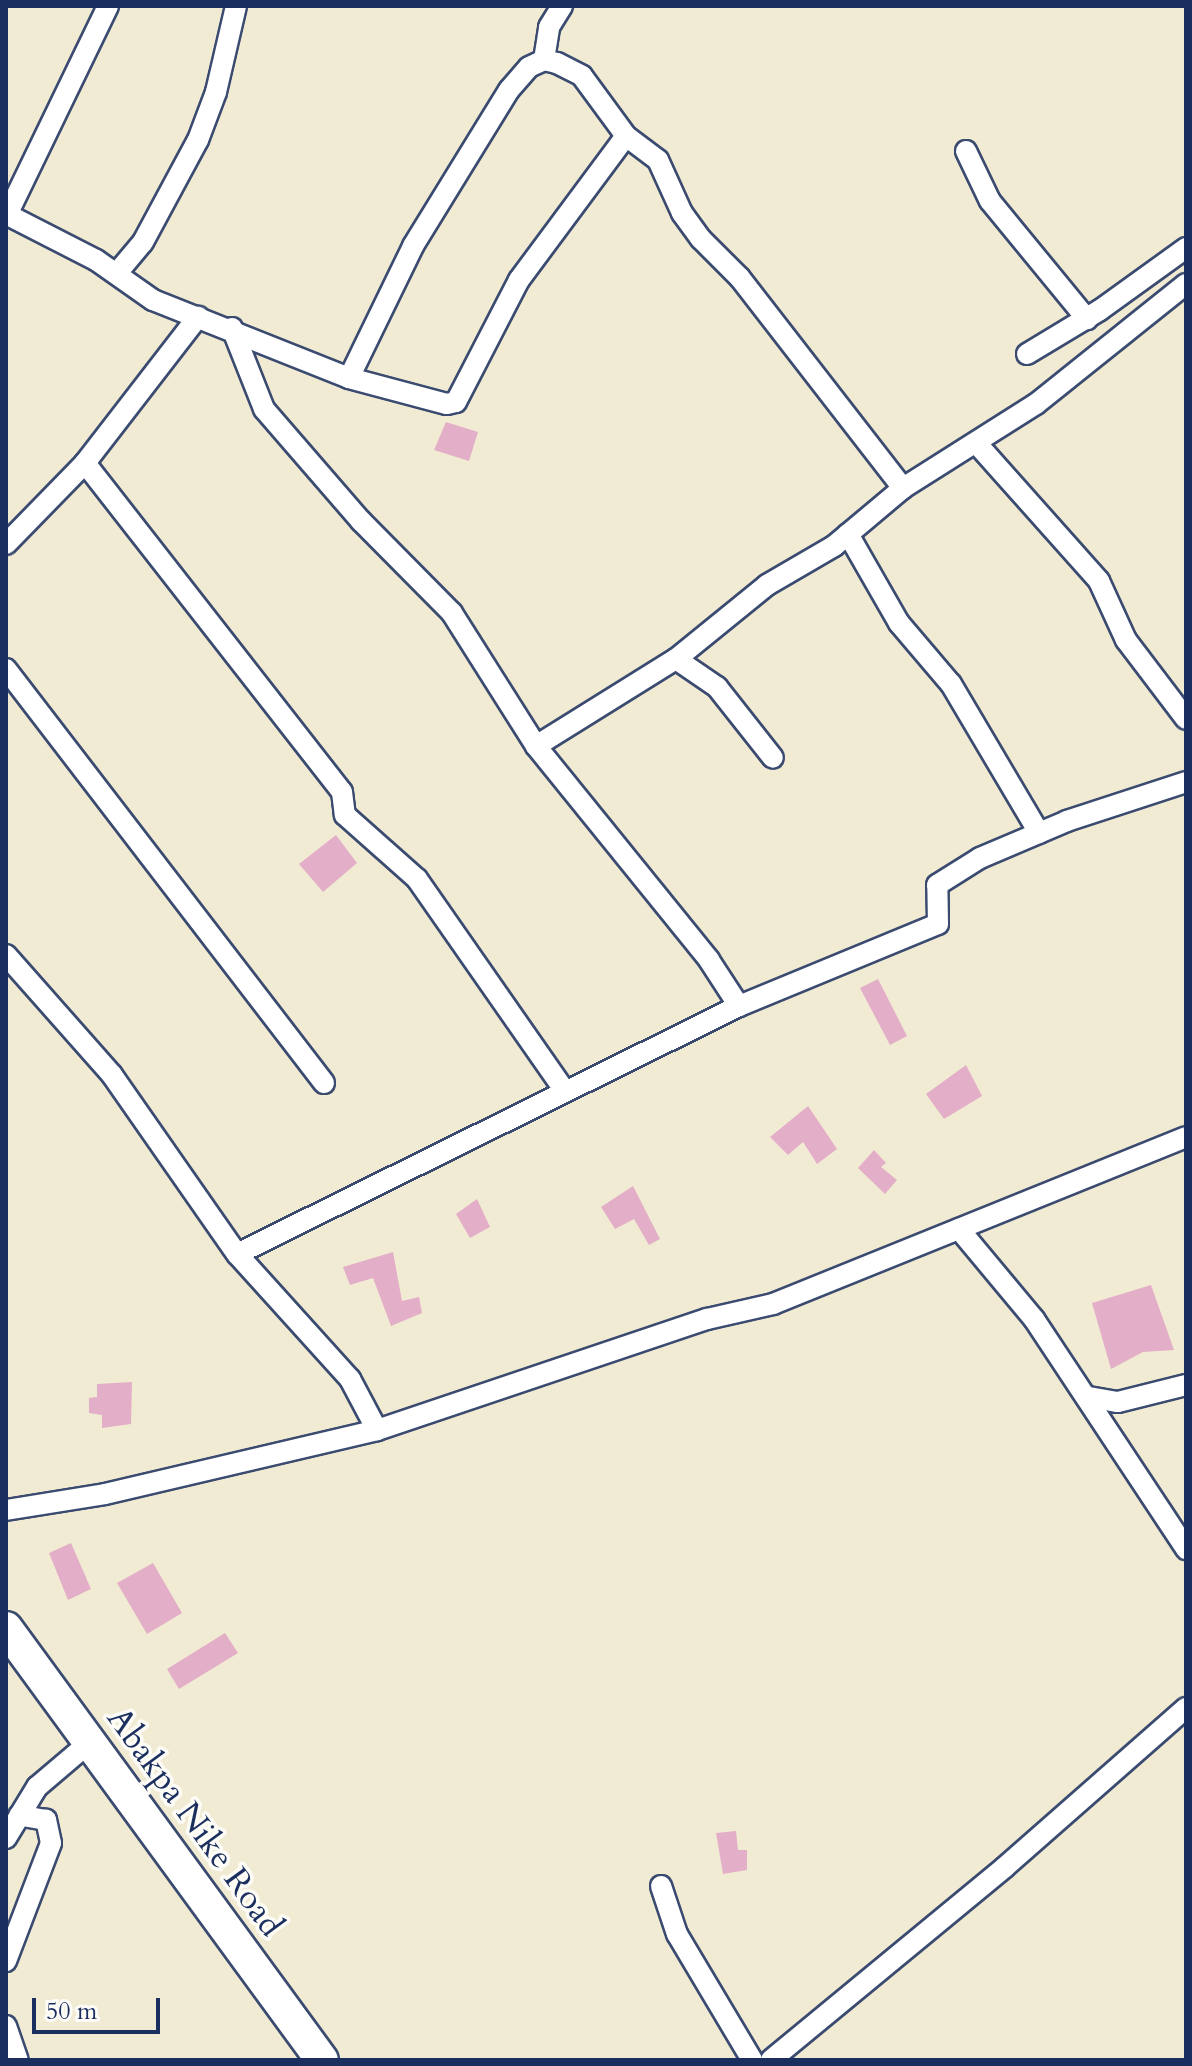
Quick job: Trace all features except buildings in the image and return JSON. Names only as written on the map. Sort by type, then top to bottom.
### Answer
[{"type":"main road","name":"Abakpa Nike Road","points":[[6,1628],[322,2060]]},
{"type":"street","points":[[108,6],[7,214],[117,273],[153,300],[232,328],[349,378],[434,402],[456,402],[519,280],[626,136]]},
{"type":"street","points":[[117,273],[157,218],[198,140],[220,77],[236,6]]},
{"type":"street","points":[[544,60],[549,27],[562,6]]},
{"type":"street","points":[[349,378],[413,246],[509,90],[529,67],[544,60],[582,76],[626,136],[658,160],[692,226],[740,278],[903,488]]},
{"type":"street","points":[[966,151],[990,201],[1087,319]]},
{"type":"street","points":[[1027,354],[1087,319],[1186,248]]},
{"type":"street","points":[[536,746],[676,659],[767,585],[848,534],[903,488],[978,445],[1183,291]]},
{"type":"street","points":[[6,544],[85,463],[198,317]]},
{"type":"street","points":[[232,328],[264,409],[361,521],[452,613],[536,746],[709,960],[739,1006]]},
{"type":"street","points":[[978,445],[1099,581],[1126,640],[1186,719]]},
{"type":"street","points":[[85,463],[342,792],[345,815],[417,879],[565,1091]]},
{"type":"street","points":[[848,534],[899,623],[959,696],[1039,833]]},
{"type":"street","points":[[676,659],[717,687],[773,758]]},
{"type":"street","points":[[6,669],[324,1083]]},
{"type":"street","points":[[237,1254],[739,1006],[938,924],[937,885],[980,858],[1039,833],[1186,782]]},
{"type":"street","points":[[6,955],[112,1075],[237,1254],[350,1379],[377,1430]]},
{"type":"street","points":[[6,1510],[105,1494],[377,1430],[707,1319],[773,1304],[1186,1137]]},
{"type":"street","points":[[959,1229],[1034,1319],[1089,1397],[1186,1549]]},
{"type":"street","points":[[1089,1397],[1118,1402],[1186,1385]]},
{"type":"street","points":[[771,2060],[1005,1867],[1186,1708]]},
{"type":"street","points":[[6,1838],[49,1774],[90,1742]]},
{"type":"street","points":[[6,1961],[51,1843],[46,1820],[19,1815]]},
{"type":"street","points":[[661,1886],[677,1934],[752,2060]]},
{"type":"street","points":[[6,2026],[18,2060]]}]
